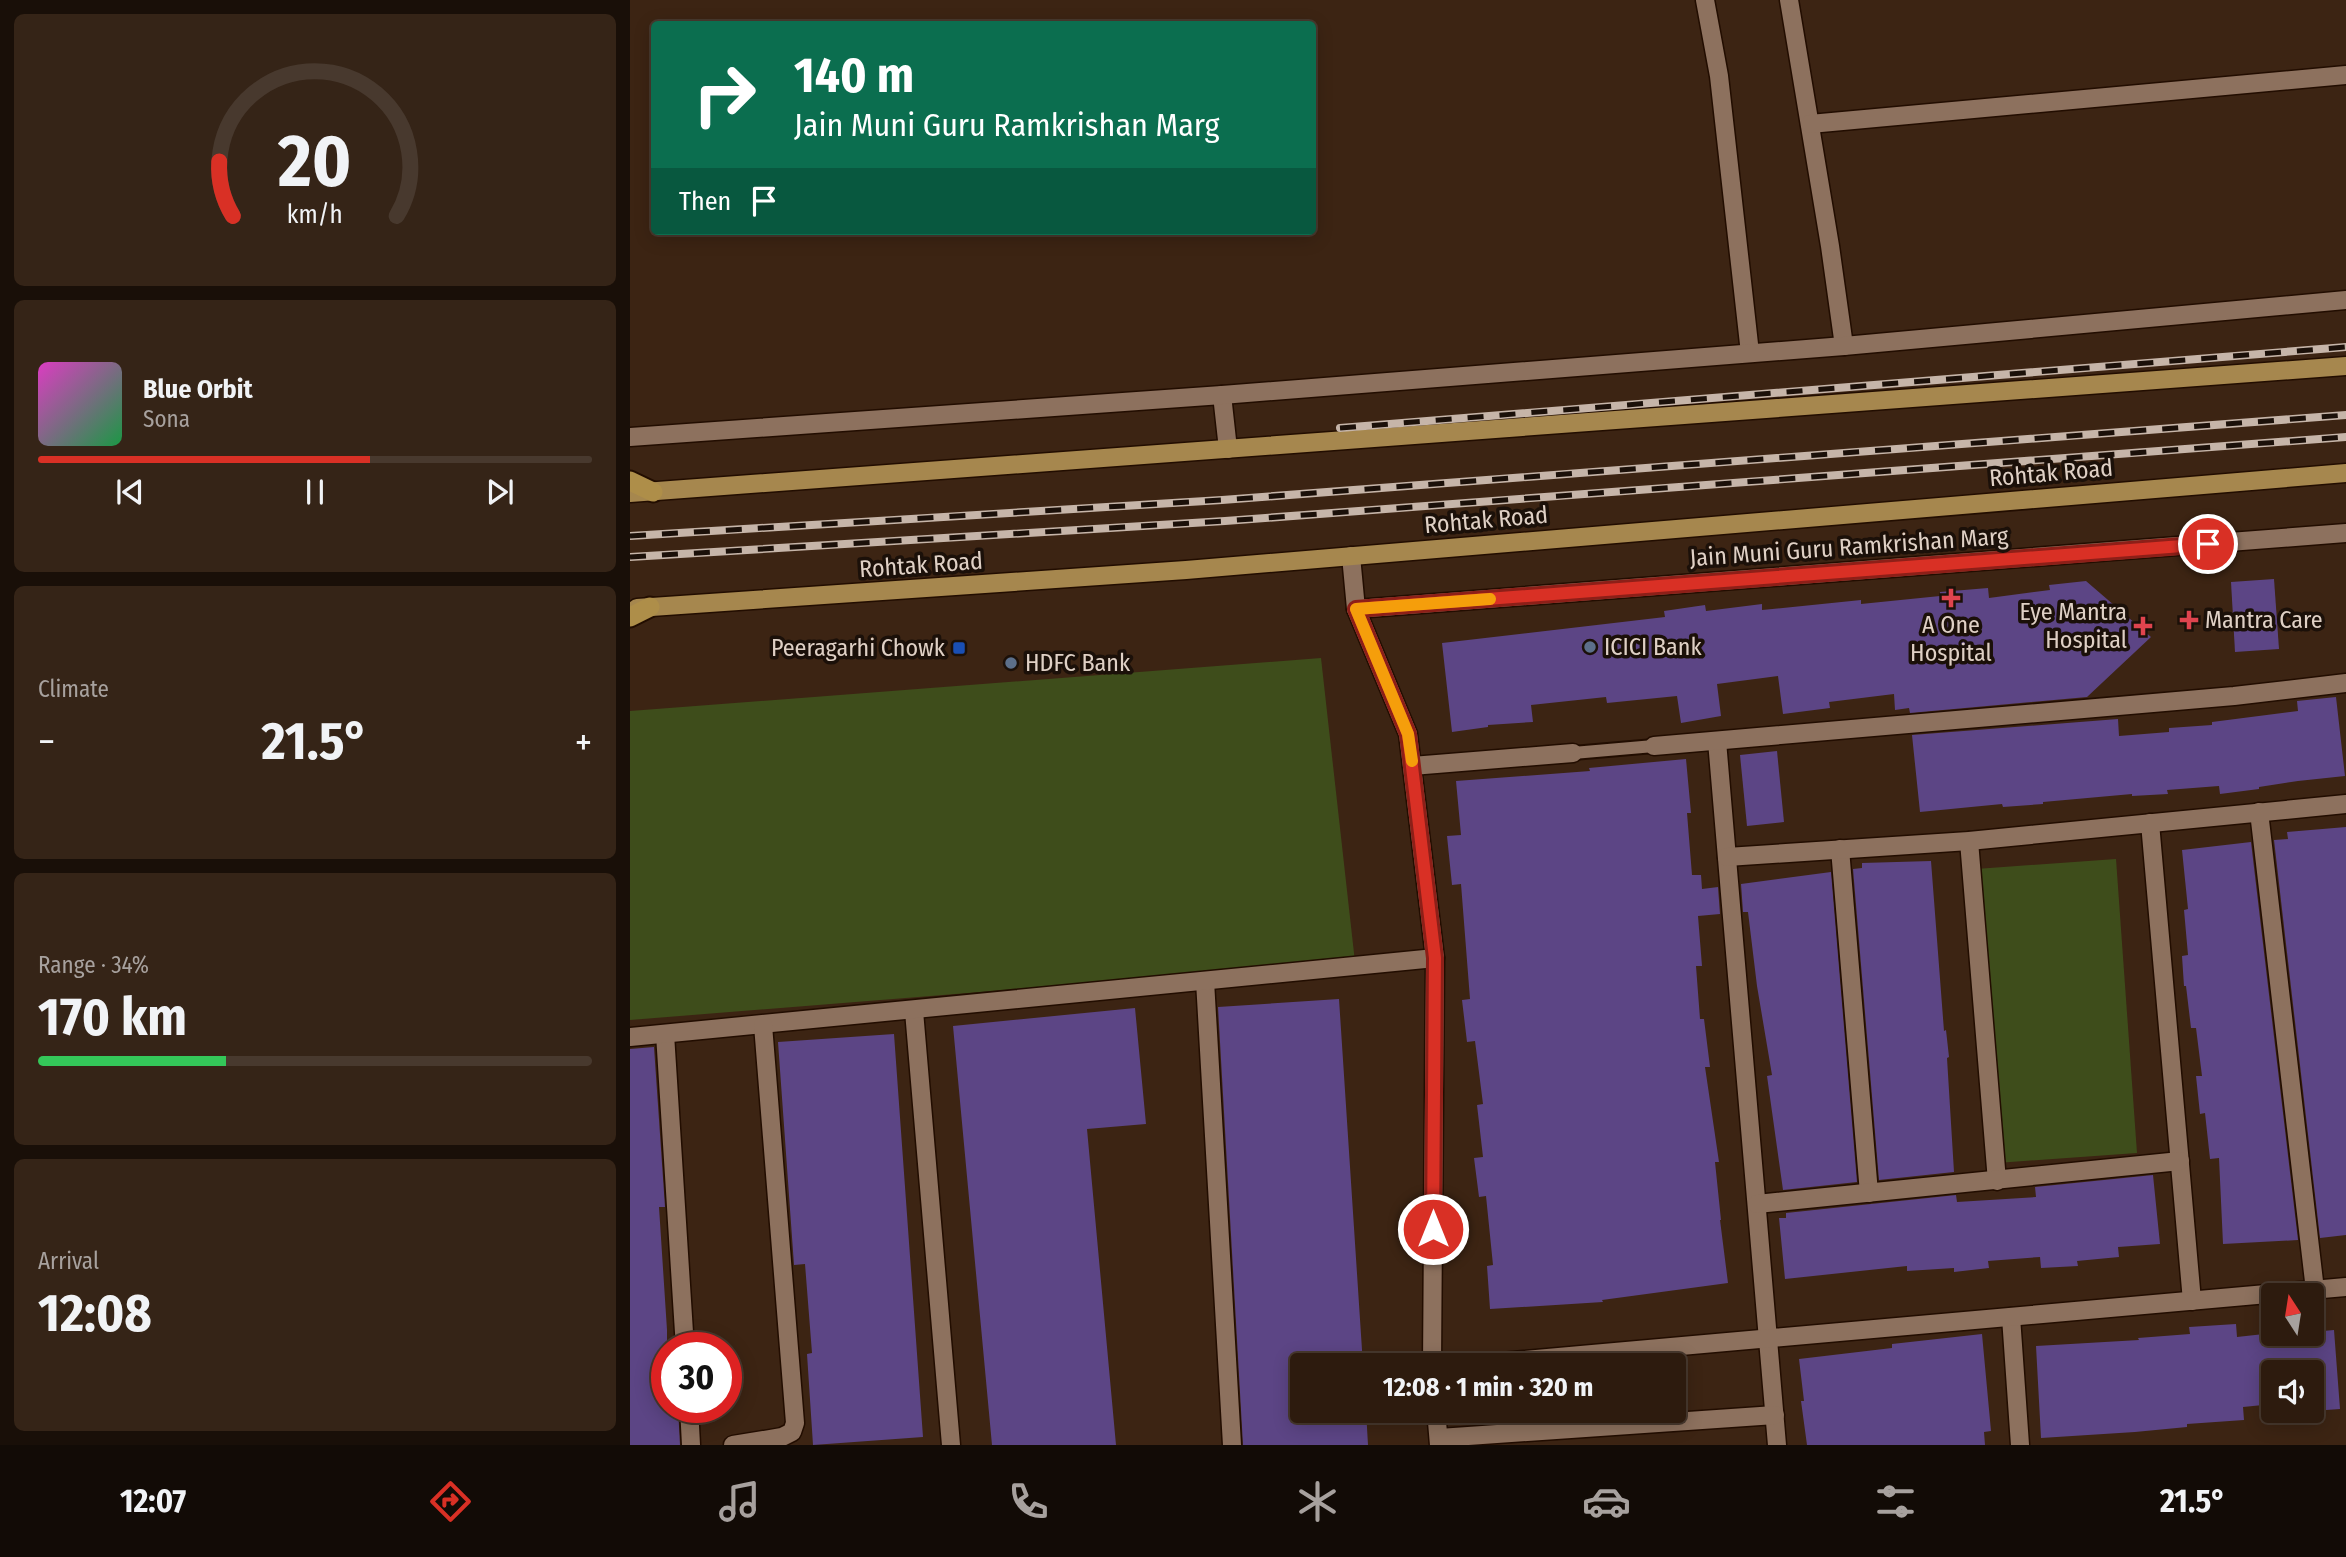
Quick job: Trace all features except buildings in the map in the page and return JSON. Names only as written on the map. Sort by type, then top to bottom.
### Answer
[{"type":"highway","points":[[630,481],[653,492]]},
{"type":"highway","points":[[630,617],[650,607]]},
{"type":"main road","points":[[630,493],[2346,366]]},
{"type":"main road","name":"Rohtak Road","points":[[630,608],[947,588],[2346,474]]},
{"type":"street","points":[[1705,0],[1718,76],[1750,353]]},
{"type":"street","points":[[1789,0],[1844,346]]},
{"type":"street","points":[[1810,124],[2346,75]]},
{"type":"street","points":[[630,438],[1844,346],[2346,300]]},
{"type":"street","points":[[1222,394],[1228,449]]},
{"type":"street","name":"Jain Muni Guru Ramkrishan Marg","points":[[1356,609],[2346,533]]},
{"type":"street","points":[[1351,556],[1356,609],[1408,734],[1435,958],[1433,1353]]},
{"type":"street","points":[[1654,746],[2207,699],[2346,683]]},
{"type":"street","points":[[1717,741],[1777,1445]]},
{"type":"street","points":[[1412,766],[1573,753]]},
{"type":"street","points":[[1727,857],[1969,841],[2346,804]]},
{"type":"street","points":[[2259,812],[2314,1283]]},
{"type":"street","points":[[2150,823],[2192,1301]]},
{"type":"street","points":[[1969,841],[1997,1181]]},
{"type":"street","points":[[1840,849],[1869,1193]]},
{"type":"street","points":[[630,1037],[1435,958]]},
{"type":"street","points":[[1205,981],[1232,1445]]},
{"type":"street","points":[[914,1011],[951,1445]]},
{"type":"street","points":[[733,1445],[782,1437],[792,1432],[795,1423],[763,1025]]},
{"type":"street","points":[[665,1034],[684,1332]]},
{"type":"street","points":[[1757,1204],[2180,1161]]},
{"type":"street","points":[[2324,1289],[2346,1287]]},
{"type":"street","points":[[1607,1353],[2261,1295]]},
{"type":"street","points":[[2011,1317],[2020,1445]]},
{"type":"street","points":[[1437,1423],[1439,1442],[1774,1415]]},
{"type":"street","points":[[690,1423],[691,1445]]},
{"type":"lane","points":[[1573,753],[1654,746]]},
{"type":"green space","points":[[1321,658],[1355,962],[630,1020],[630,711]]},
{"type":"green space","points":[[2116,859],[2137,1153],[1997,1163],[1976,869]]},
{"type":"railway","points":[[1340,428],[2346,347]]},
{"type":"railway","points":[[630,536],[1222,500],[2346,415]]},
{"type":"railway","points":[[630,557],[1225,521],[2346,437]]},
{"type":"slow traffic","points":[[1412,761],[1408,734],[1356,609],[1490,599]]},
{"type":"place","name":"A One Hospital","points":[[1951,598]]},
{"type":"place","name":"Mantra Care","points":[[2189,620]]},
{"type":"place","name":"Eye Mantra Hospital","points":[[2143,626]]},
{"type":"place","name":"ICICI Bank","points":[[1590,647]]},
{"type":"place","name":"Peeragarhi Chowk","points":[[959,648]]},
{"type":"place","name":"HDFC Bank","points":[[1011,663]]},
{"type":"route","points":[[1433,1229],[1435,958],[1410,750],[1408,734],[1356,609],[2208,544]]}]
